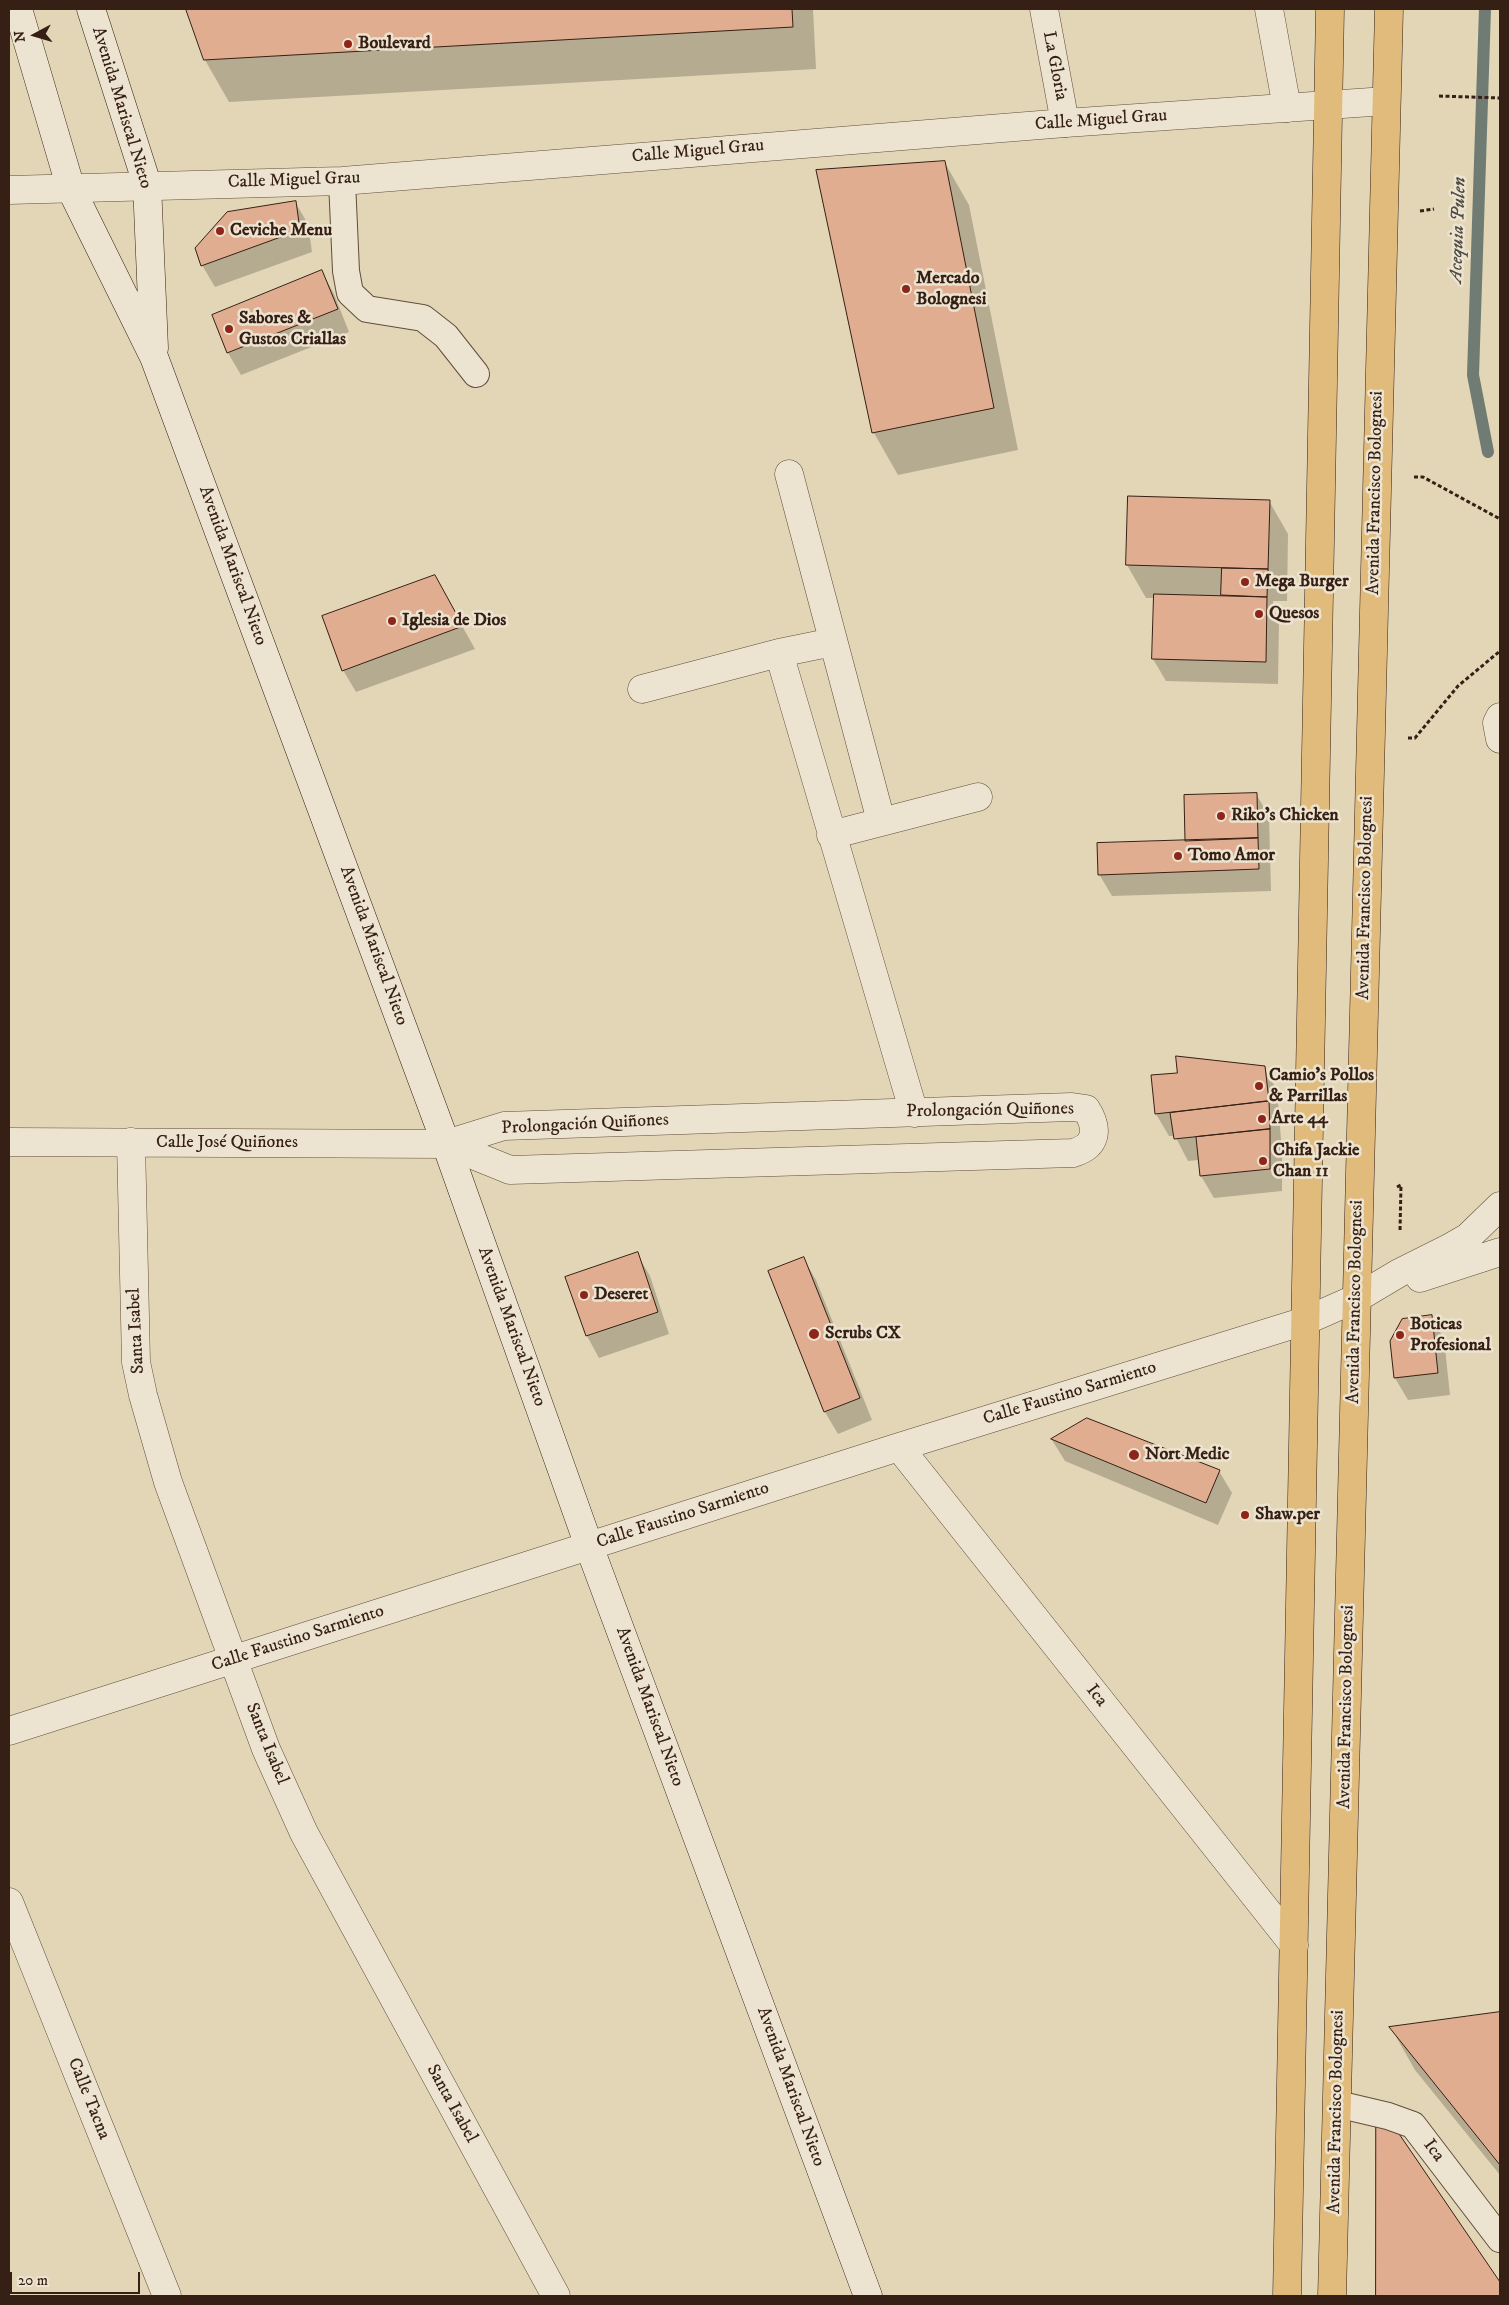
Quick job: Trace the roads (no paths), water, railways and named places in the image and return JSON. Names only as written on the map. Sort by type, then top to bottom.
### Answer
[{"type":"main road","points":[[1287,2296],[1330,9]]},
{"type":"main road","name":"Avenida Francisco Bolognesi","points":[[1332,2296],[1389,9]]},
{"type":"street","name":"Avenida Mariscal Nieto","points":[[18,9],[71,189],[154,357],[446,1144],[589,1546],[868,2296]]},
{"type":"street","name":"Avenida Mariscal Nieto","points":[[91,9],[147,184],[154,357]]},
{"type":"street","name":"La Gloria","points":[[1044,9],[1065,123]]},
{"type":"street","points":[[1269,9],[1287,108]]},
{"type":"street","name":"Calle Miguel Grau","points":[[9,190],[71,189],[147,184],[342,181],[1065,123],[1386,101]]},
{"type":"street","points":[[789,474],[880,821]]},
{"type":"street","points":[[642,689],[779,653],[834,642]]},
{"type":"street","points":[[779,653],[914,1113]]},
{"type":"street","points":[[1500,717],[1497,723],[1500,739]]},
{"type":"street","points":[[831,834],[978,797]]},
{"type":"street","name":"Prolongación Quiñones","points":[[1072,1107],[1086,1109],[1092,1118],[1094,1131],[1092,1142],[1085,1150],[1073,1153],[510,1170],[446,1144],[504,1126],[1072,1107]]},
{"type":"street","name":"Calle José Quiñones","points":[[9,1142],[446,1144]]},
{"type":"street","name":"Santa Isabel","points":[[131,1142],[136,1362],[142,1395],[168,1482],[233,1660],[266,1748],[304,1833],[556,2296]]},
{"type":"street","name":"Calle Faustino Sarmiento","points":[[9,1731],[899,1447],[1306,1321],[1357,1298],[1468,1237],[1500,1206]]},
{"type":"street","name":"Calle Faustino Sarmiento","points":[[1357,1298],[1500,1252]]},
{"type":"street","name":"Ica","points":[[899,1447],[1294,1945]]},
{"type":"street","name":"Calle Tacna","points":[[9,1902],[167,2296]]},
{"type":"lane","points":[[342,181],[346,271],[350,293],[367,309],[424,318],[446,336],[476,374]]},
{"type":"lane","name":"Ica","points":[[1337,2104],[1388,2116],[1413,2126],[1500,2239]]},
{"type":"waterway","name":"Acequia Pulen","points":[[1485,9],[1473,375],[1488,452]]},
{"type":"place","name":"Boulevard","points":[[348,44]]},
{"type":"place","name":"Ceviche Menu","points":[[220,231]]},
{"type":"place","name":"Mercado Bolognesi","points":[[906,289]]},
{"type":"place","name":"Sabores & Gustos Criallas","points":[[229,329]]},
{"type":"place","name":"Mega Burger","points":[[1245,582]]},
{"type":"place","name":"Quesos","points":[[1259,614]]},
{"type":"place","name":"Iglesia de Dios","points":[[392,621]]},
{"type":"place","name":"Riko's Chicken","points":[[1221,816]]},
{"type":"place","name":"Tomo Amor","points":[[1178,856]]},
{"type":"place","name":"Camio's Pollos & Parrillas","points":[[1259,1086]]},
{"type":"place","name":"Arte 44","points":[[1262,1119]]},
{"type":"place","name":"Chifa Jackie Chan 11","points":[[1263,1161]]},
{"type":"place","name":"Deseret","points":[[584,1295]]},
{"type":"place","name":"Scrubs CX","points":[[814,1334]]},
{"type":"place","name":"Boticas Profesional","points":[[1400,1335]]},
{"type":"place","name":"Nort Medic","points":[[1134,1455]]},
{"type":"place","name":"Shaw.per","points":[[1245,1515]]}]
